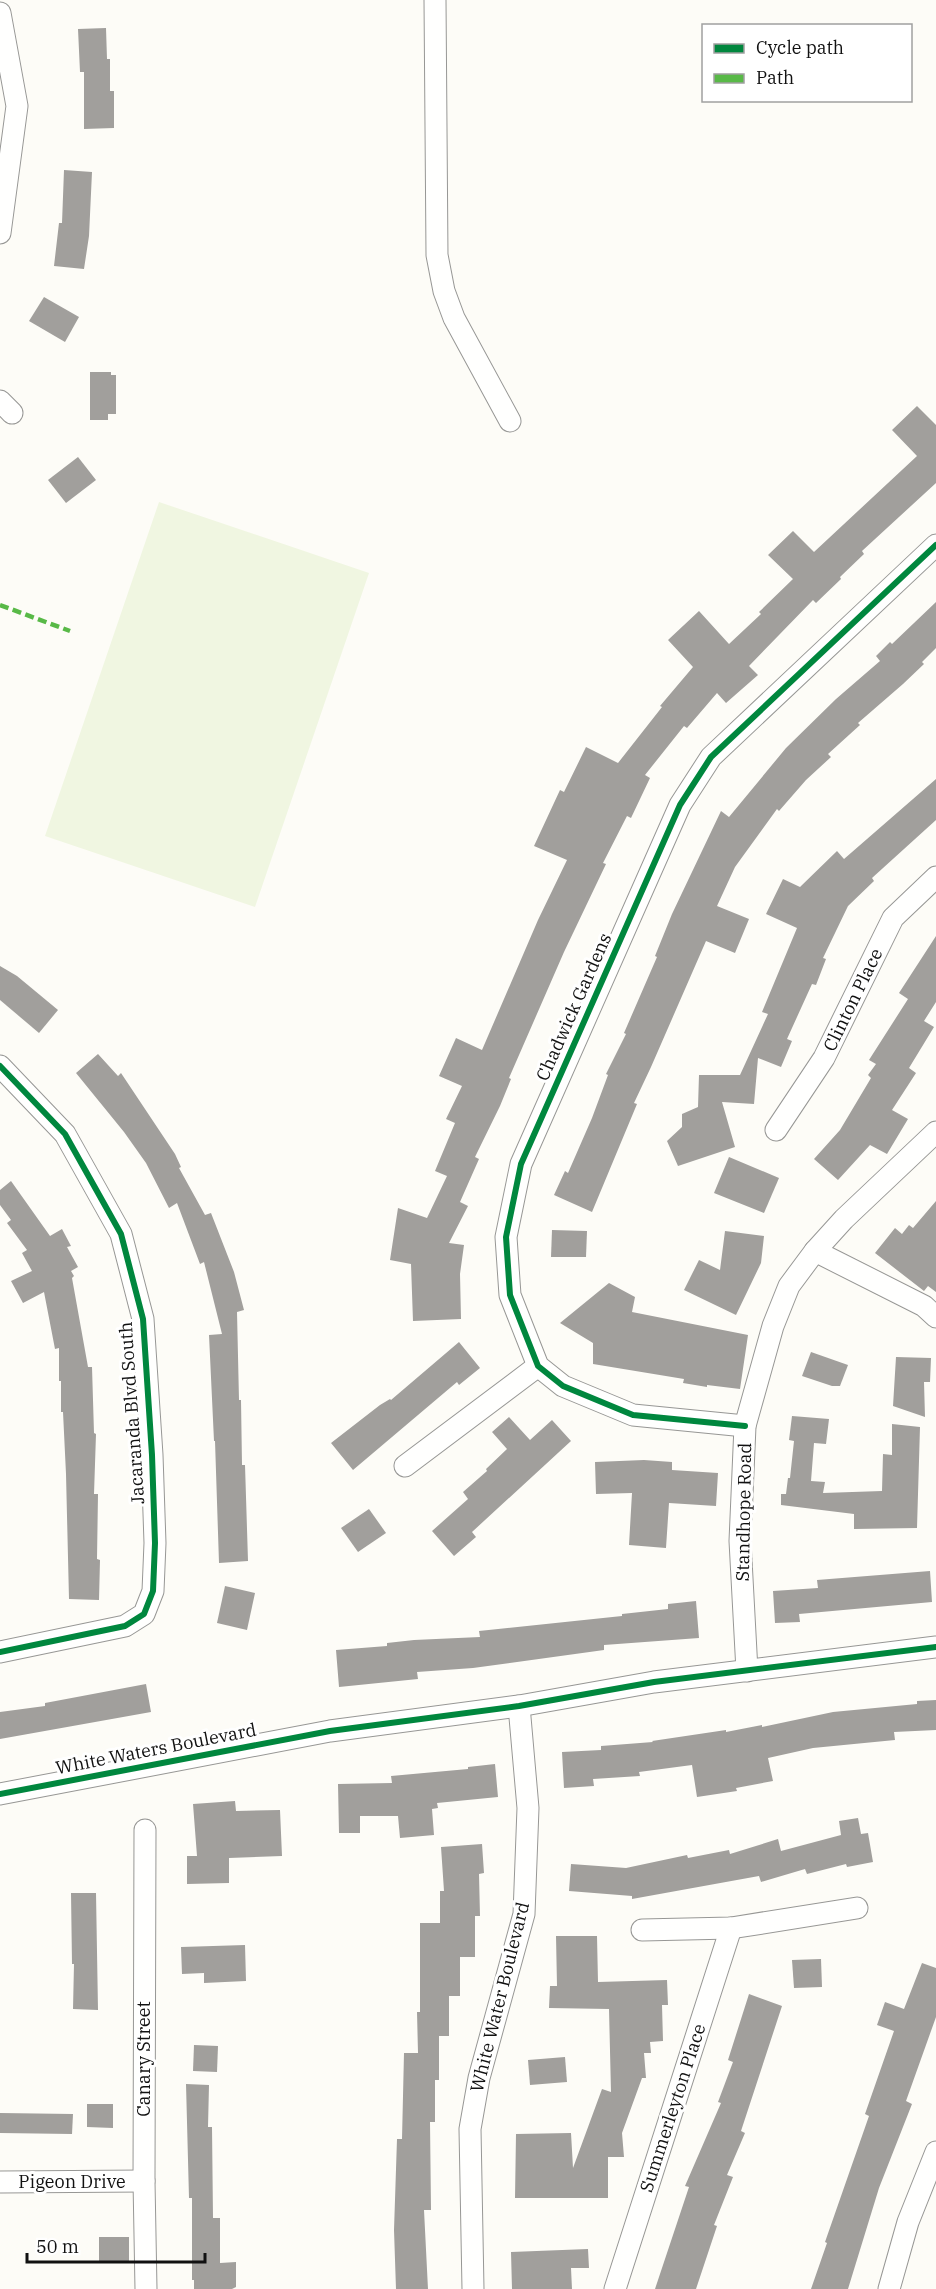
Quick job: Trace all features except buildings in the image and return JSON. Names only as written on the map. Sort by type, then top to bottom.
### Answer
[{"type":"street","points":[[435,0],[437,255],[444,291],[454,318],[510,421]]},
{"type":"street","points":[[0,13],[17,106],[0,233]]},
{"type":"street","name":"Chadwick Gardens","points":[[745,1426],[633,1415],[563,1386],[538,1366],[510,1295],[506,1237],[521,1164],[680,805],[711,757],[936,545]]},
{"type":"street","name":"Clinton Place","points":[[776,1130],[824,1058],[893,918],[936,877]]},
{"type":"street","name":"Jacaranda Blvd South","points":[[0,1066],[64,1134],[121,1234],[143,1319],[152,1455],[154,1543],[153,1591],[144,1614],[125,1626],[0,1652]]},
{"type":"street","name":"Standhope Road","points":[[747,1671],[740,1541],[745,1426],[777,1316],[789,1286],[815,1251],[844,1219],[936,1132]]},
{"type":"street","points":[[815,1251],[924,1305],[936,1317]]},
{"type":"street","points":[[405,1466],[538,1366]]},
{"type":"street","name":"White Waters Boulevard","points":[[0,1794],[318,1733],[519,1706],[654,1682],[936,1647]]},
{"type":"street","name":"White Water Boulevard","points":[[473,2289],[470,2129],[478,2078],[524,1914],[528,1808],[519,1706]]},
{"type":"street","name":"Canary Street","points":[[146,1830],[144,2181],[146,2289]]},
{"type":"street","points":[[642,1930],[732,1928],[857,1908]]},
{"type":"street","name":"Summerleyton Place","points":[[615,2289],[732,1928]]},
{"type":"street","points":[[889,2289],[908,2222],[936,2152]]},
{"type":"street","name":"Pigeon Drive","points":[[0,2182],[144,2181]]},
{"type":"green space","points":[[159,502],[369,573],[255,907],[45,836]]},
{"type":"marked path","points":[[0,605],[70,631]]},
{"type":"cycle path","points":[[745,1426],[633,1415],[563,1386],[538,1366],[510,1295],[506,1237],[521,1164],[680,805],[711,757],[936,545]]},
{"type":"cycle path","points":[[0,1066],[65,1134],[121,1234],[143,1319],[155,1543],[153,1591],[144,1614],[125,1626],[0,1652]]},
{"type":"cycle path","points":[[0,1794],[330,1731],[519,1706],[654,1682],[936,1647]]}]
